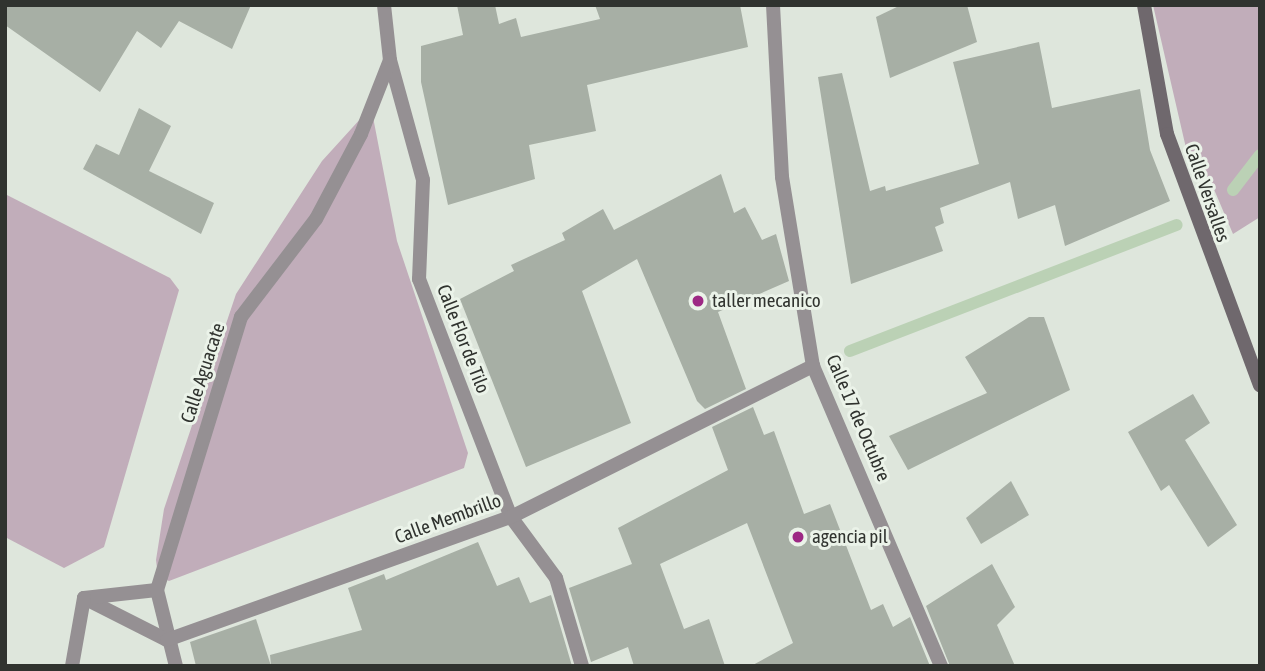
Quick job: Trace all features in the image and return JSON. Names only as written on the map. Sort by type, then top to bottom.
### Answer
[{"type":"street","name":"Calle Flor de Tilo","points":[[384,5],[390,60],[423,180],[419,279],[511,517],[556,578],[582,666]]},
{"type":"street","name":"Calle 17 de Octubre","points":[[774,5],[782,177],[813,366],[941,666]]},
{"type":"street","name":"Calle Versalles","points":[[1144,5],[1167,135],[1260,385]]},
{"type":"street","name":"Calle Aguacate","points":[[157,590],[241,317],[316,219],[361,134],[390,60]]},
{"type":"street","name":"Calle Membrillo","points":[[167,640],[511,517],[813,366]]},
{"type":"street","points":[[84,598],[157,590],[167,640],[176,666]]},
{"type":"street","points":[[84,598],[167,640]]},
{"type":"street","points":[[72,666],[84,598]]},
{"type":"shaded area","points":[[1153,5],[1260,5],[1260,217],[1233,234],[1213,187],[1189,161]]},
{"type":"shaded area","points":[[362,117],[373,117],[397,241],[468,453],[464,468],[169,581],[158,576],[156,560],[164,509],[236,294],[322,161]]},
{"type":"shaded area","points":[[5,194],[170,278],[179,290],[104,547],[64,568],[5,537]]},
{"type":"building","points":[[5,5],[251,5],[232,49],[179,21],[161,48],[137,31],[100,92],[5,25]]},
{"type":"building","points":[[457,5],[495,5],[499,24],[516,18],[521,37],[600,19],[595,5],[740,5],[748,47],[587,85],[596,131],[529,145],[535,179],[448,205],[421,82],[421,46],[463,35]]},
{"type":"building","points":[[901,5],[967,5],[977,42],[890,78],[876,17]]},
{"type":"building","points":[[1039,42],[1052,108],[1140,89],[1150,150],[1170,201],[1065,246],[1055,205],[1018,219],[1010,182],[940,208],[944,223],[935,227],[943,251],[851,284],[818,77],[842,73],[870,191],[885,186],[886,191],[979,164],[953,62]]},
{"type":"building","points":[[139,108],[171,126],[149,171],[214,203],[201,234],[83,169],[96,144],[119,155]]},
{"type":"building","points":[[721,174],[734,213],[745,207],[762,240],[776,234],[789,281],[718,312],[746,389],[705,409],[697,401],[637,259],[582,291],[631,423],[526,467],[460,299],[514,271],[511,265],[565,240],[562,233],[603,209],[614,230]]},
{"type":"building","points":[[1029,317],[1044,317],[1070,390],[908,470],[889,436],[987,393],[965,357]]},
{"type":"building","points":[[1193,394],[1210,423],[1185,440],[1237,525],[1208,547],[1169,485],[1161,491],[1128,432]]},
{"type":"building","points":[[753,407],[764,435],[774,431],[804,514],[830,504],[871,610],[883,604],[893,627],[910,617],[930,666],[751,666],[793,643],[747,523],[660,564],[684,629],[709,619],[725,666],[634,666],[628,647],[591,662],[569,588],[632,564],[618,528],[728,470],[712,427]]},
{"type":"building","points":[[1011,481],[1029,515],[981,544],[966,518]]},
{"type":"building","points":[[478,542],[497,586],[519,577],[530,603],[551,595],[572,666],[271,666],[270,655],[362,630],[348,588],[384,574],[386,580]]},
{"type":"building","points":[[992,564],[1015,607],[997,625],[1015,666],[950,666],[926,606]]},
{"type":"building","points":[[256,619],[271,666],[196,666],[190,642]]},
{"type":"waterway","points":[[1233,190],[1260,155]]},
{"type":"waterway","points":[[850,351],[1176,225]]},
{"type":"place","name":"taller mecanico","points":[[698,301]]},
{"type":"place","name":"agencia pil","points":[[798,537]]}]
